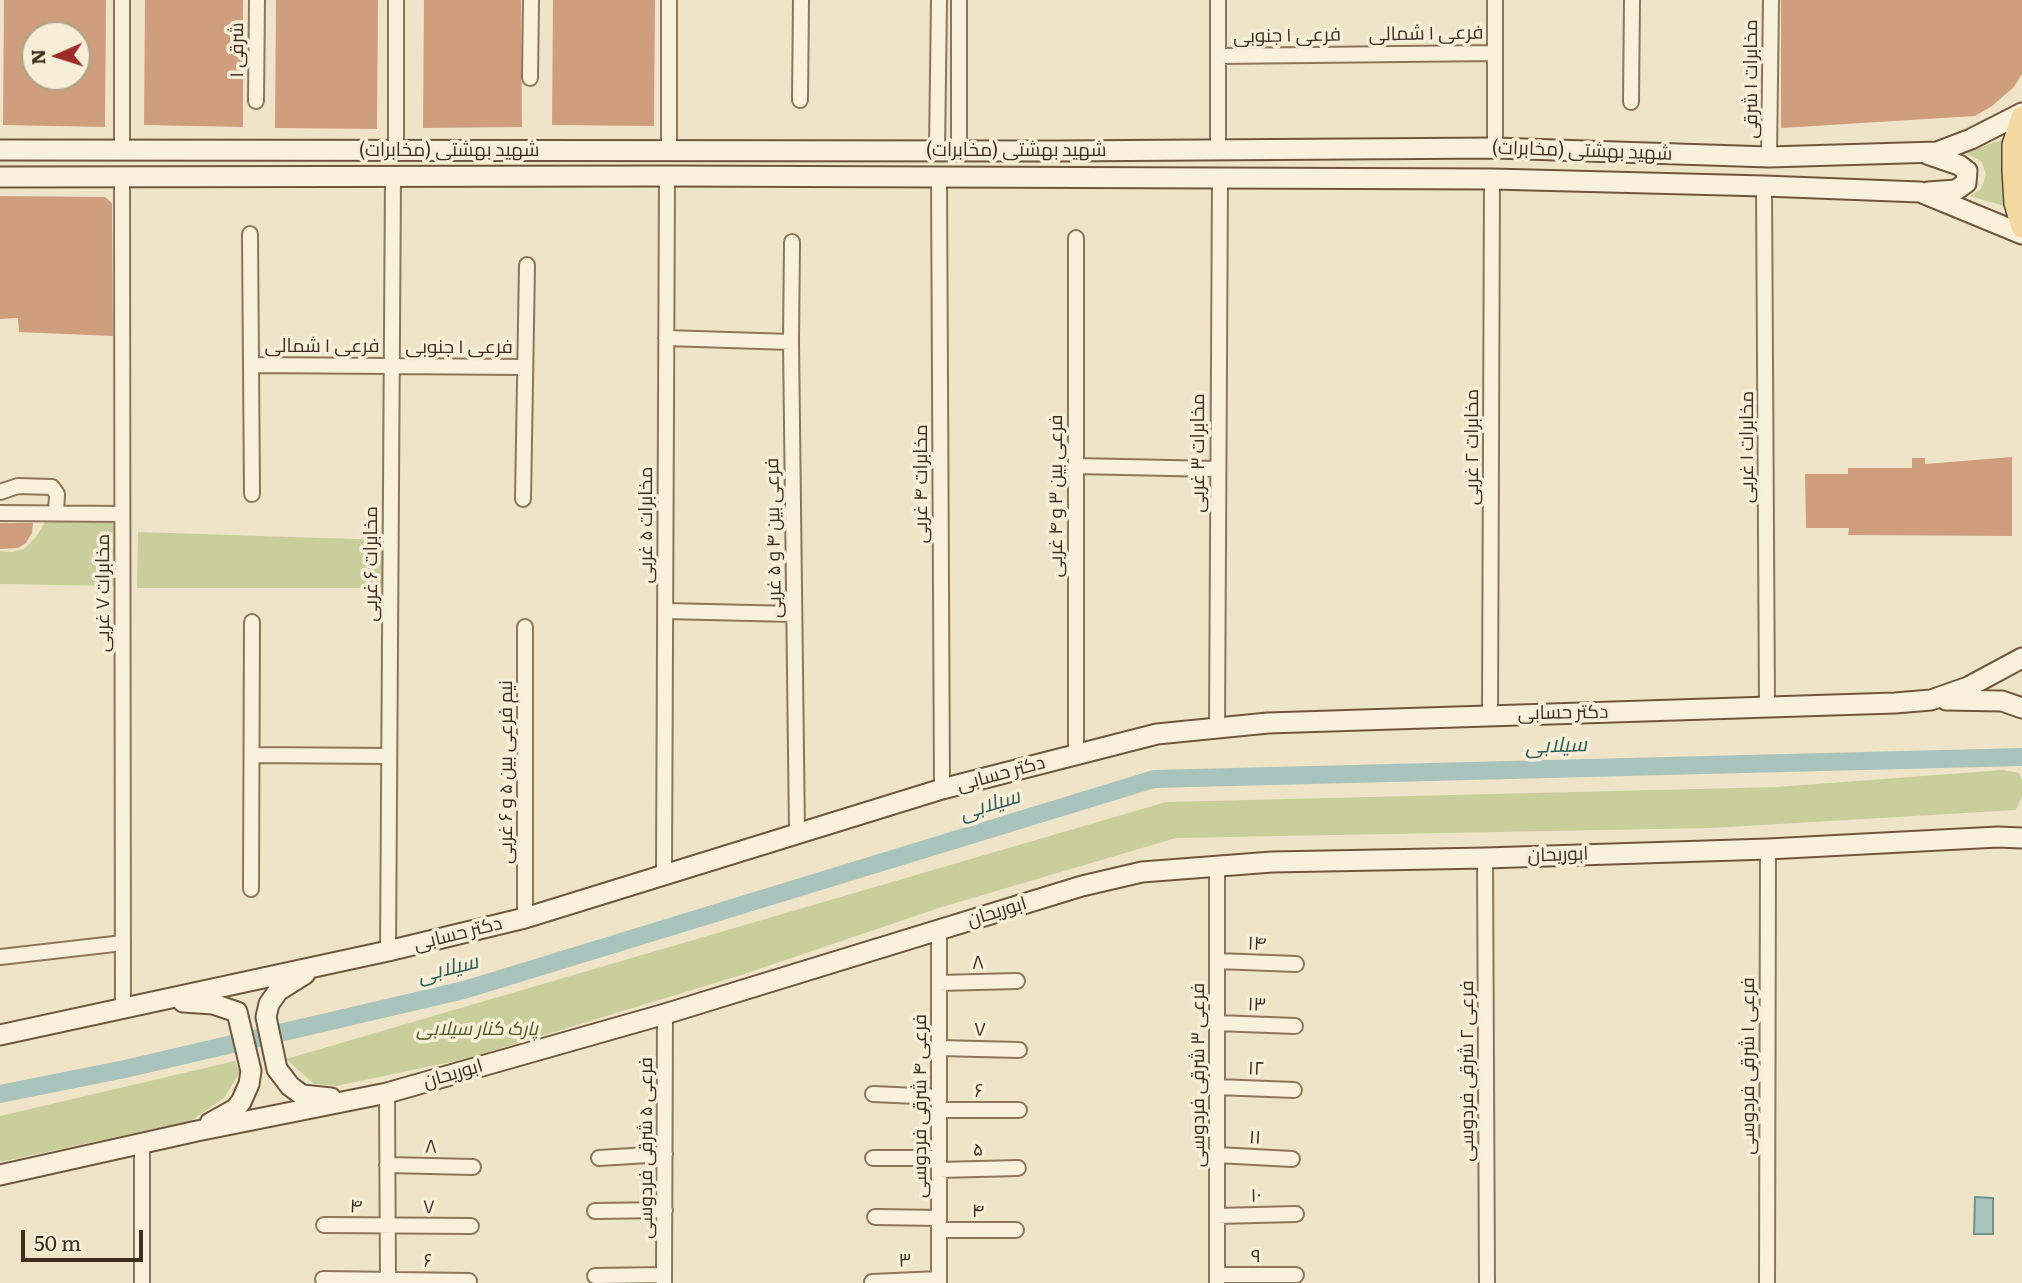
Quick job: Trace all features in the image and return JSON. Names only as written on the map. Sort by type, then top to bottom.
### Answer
[{"type":"main road","name":"شهید بهشتی (مخابرات)","points":[[0,150],[1495,148],[1769,157],[1937,152],[2022,115]]},
{"type":"main road","points":[[2022,115],[2014,145],[2013,170],[2015,203],[2022,227]]},
{"type":"main road","points":[[561,177],[562,150]]},
{"type":"main road","points":[[1920,192],[1956,190],[1966,183],[1967,171],[1959,165],[1923,153]]},
{"type":"main road","name":"شهید بهشتی (مخابرات)","points":[[0,177],[1220,178],[1764,186],[1920,192],[2022,234]]},
{"type":"main road","name":"دکتر حسابی","points":[[0,1035],[388,951],[525,918],[942,789],[1157,734],[1268,723],[1767,708],[1931,700],[1968,687],[2022,659]]},
{"type":"main road","points":[[1931,700],[2002,701],[2022,708]]},
{"type":"main road","points":[[1998,837],[2018,827],[2022,821]]},
{"type":"main road","name":"ابوریحان","points":[[0,1175],[197,1131],[387,1093],[665,1014],[1113,878],[1142,873],[1272,862],[1768,849],[2022,838]]},
{"type":"main road","points":[[321,965],[285,985],[269,1004],[266,1017],[279,1072],[290,1086],[303,1095],[350,1101]]},
{"type":"main road","points":[[163,1001],[213,1004],[237,1012],[251,1070],[247,1091],[235,1109],[197,1131]]},
{"type":"street","points":[[122,0],[122,150]]},
{"type":"street","name":"شرقی ۱","points":[[256,101],[257,0]]},
{"type":"street","points":[[396,0],[396,150]]},
{"type":"street","points":[[530,78],[531,0]]},
{"type":"street","points":[[669,0],[669,150]]},
{"type":"street","points":[[800,100],[801,0]]},
{"type":"street","points":[[937,150],[939,0]]},
{"type":"street","points":[[959,0],[960,150]]},
{"type":"street","points":[[1218,0],[1218,150]]},
{"type":"street","points":[[1495,0],[1495,148]]},
{"type":"street","points":[[1631,102],[1632,0]]},
{"type":"street","name":"مخابرات ۱ شرقی","points":[[1769,157],[1771,0]]},
{"type":"street","name":"فرعی ۱ شمالی","points":[[1357,55],[1495,53]]},
{"type":"street","name":"فرعی ۱ جنوبی","points":[[1218,56],[1357,55]]},
{"type":"street","name":"مخابرات ۵ غربی","points":[[664,874],[667,176]]},
{"type":"street","name":"مخابرات ۷ غربی","points":[[122,177],[122,1010]]},
{"type":"street","name":"مخابرات ۶ غربی","points":[[388,951],[393,177]]},
{"type":"street","name":"مخابرات ۴ غربی","points":[[939,177],[942,789]]},
{"type":"street","name":"مخابرات ۳ غربی","points":[[1217,728],[1220,178]]},
{"type":"street","name":"مخابرات ۲ غربی","points":[[1490,715],[1492,180]]},
{"type":"street","name":"مخابرات ۱ غربی","points":[[1764,186],[1767,708]]},
{"type":"street","points":[[250,234],[252,494]]},
{"type":"street","name":"فرعی بین ۳ و ۴ غربی","points":[[1076,238],[1076,754]]},
{"type":"street","name":"فرعی بین ۴ و ۵ غربی","points":[[792,242],[790,342],[797,834]]},
{"type":"street","points":[[523,499],[527,265]]},
{"type":"street","points":[[666,338],[790,342]]},
{"type":"street","name":"فرعی ۱ شمالی","points":[[251,365],[392,366]]},
{"type":"street","name":"فرعی ۱ جنوبی","points":[[392,366],[525,367]]},
{"type":"street","points":[[1076,466],[1217,469]]},
{"type":"street","points":[[0,492],[18,486],[52,487],[57,494],[57,513]]},
{"type":"street","points":[[0,513],[122,514]]},
{"type":"street","points":[[665,611],[794,614]]},
{"type":"street","points":[[251,889],[252,622]]},
{"type":"street","name":"نیم فرعی بین ۵ و ۶ غربی","points":[[525,627],[525,918]]},
{"type":"street","points":[[252,755],[389,756]]},
{"type":"street","name":"فرعی ۱ شرقی فردوسی","points":[[1766,1283],[1768,849]]},
{"type":"street","name":"فرعی ۲ شرقی فردوسی","points":[[1485,858],[1487,1283]]},
{"type":"street","name":"فرعی ۳ شرقی فردوسی","points":[[1217,866],[1217,1279]]},
{"type":"street","name":"فرعی ۴ شرقی فردوسی","points":[[939,930],[939,1281]]},
{"type":"street","points":[[0,957],[123,943]]},
{"type":"street","name":"۱۴","points":[[1217,961],[1296,964]]},
{"type":"street","name":"۸","points":[[939,983],[1017,981]]},
{"type":"street","name":"فرعی ۵ شرقی فردوسی","points":[[664,1279],[665,1014]]},
{"type":"street","name":"۱۳","points":[[1217,1023],[1295,1026]]},
{"type":"street","name":"۷","points":[[939,1048],[1019,1050]]},
{"type":"street","name":"۱۲","points":[[1217,1087],[1294,1090]]},
{"type":"street","points":[[323,1279],[388,1281],[387,1093]]},
{"type":"street","name":"۶","points":[[873,1094],[1018,1110]]},
{"type":"street","points":[[142,1143],[142,1283]]},
{"type":"street","points":[[599,1158],[665,1154]]},
{"type":"street","name":"۱۱","points":[[1217,1155],[1292,1159]]},
{"type":"street","name":"۵","points":[[873,1158],[1018,1168]]},
{"type":"street","name":"۸","points":[[387,1165],[473,1167]]},
{"type":"street","points":[[596,1211],[665,1210]]},
{"type":"street","name":"۱۰","points":[[1217,1216],[1297,1214]]},
{"type":"street","name":"۴","points":[[875,1217],[1016,1230]]},
{"type":"street","name":"۴","points":[[324,1225],[387,1227]]},
{"type":"street","name":"۷","points":[[387,1227],[471,1226]]},
{"type":"street","name":"۹","points":[[1217,1279],[1296,1275]]},
{"type":"street","points":[[595,1276],[664,1279]]},
{"type":"street","name":"۶","points":[[388,1281],[469,1280]]},
{"type":"street","name":"۳","points":[[872,1282],[939,1281]]},
{"type":"green space","points":[[2006,138],[2002,175],[2004,206],[1970,196],[1981,189],[1986,175],[1982,162],[1966,153]]},
{"type":"green space","points":[[46,520],[114,522],[116,586],[0,584],[0,551],[24,549],[36,537]]},
{"type":"green space","points":[[138,532],[385,540],[385,588],[137,588]]},
{"type":"green space","name":"پارک کنار سیلابی","points":[[2003,770],[2019,773],[2022,780],[2022,797],[2016,810],[1712,828],[1176,838],[942,907],[741,975],[469,1058],[337,1086],[314,1084],[286,1059],[1166,802],[1777,787]]},
{"type":"green space","points":[[235,1061],[240,1072],[224,1098],[191,1121],[0,1162],[0,1116]]},
{"type":"water","points":[[1975,1197],[1993,1198],[1993,1234],[1974,1234]]},
{"type":"building","points":[[4,0],[106,0],[105,127],[3,125]]},
{"type":"building","points":[[145,0],[243,0],[243,127],[144,125]]},
{"type":"building","points":[[276,0],[378,0],[377,129],[275,128]]},
{"type":"building","points":[[424,0],[521,0],[522,127],[423,128]]},
{"type":"building","points":[[553,0],[655,0],[654,126],[552,125]]},
{"type":"building","points":[[1781,0],[2022,0],[2022,74],[2014,87],[1992,106],[1975,116],[1781,128]]},
{"type":"building","points":[[0,196],[105,197],[112,203],[113,336],[19,332],[18,318],[0,319]]},
{"type":"building","points":[[2012,457],[2012,536],[1848,535],[1849,528],[1806,528],[1805,474],[1848,474],[1848,468],[1912,468],[1912,458],[1925,458],[1925,464]]},
{"type":"building","points":[[0,523],[33,523],[32,533],[26,543],[18,548],[0,549]]},
{"type":"waterway","name":"سیلابی","points":[[0,1094],[125,1069],[464,990],[1154,779],[2022,757]]}]
